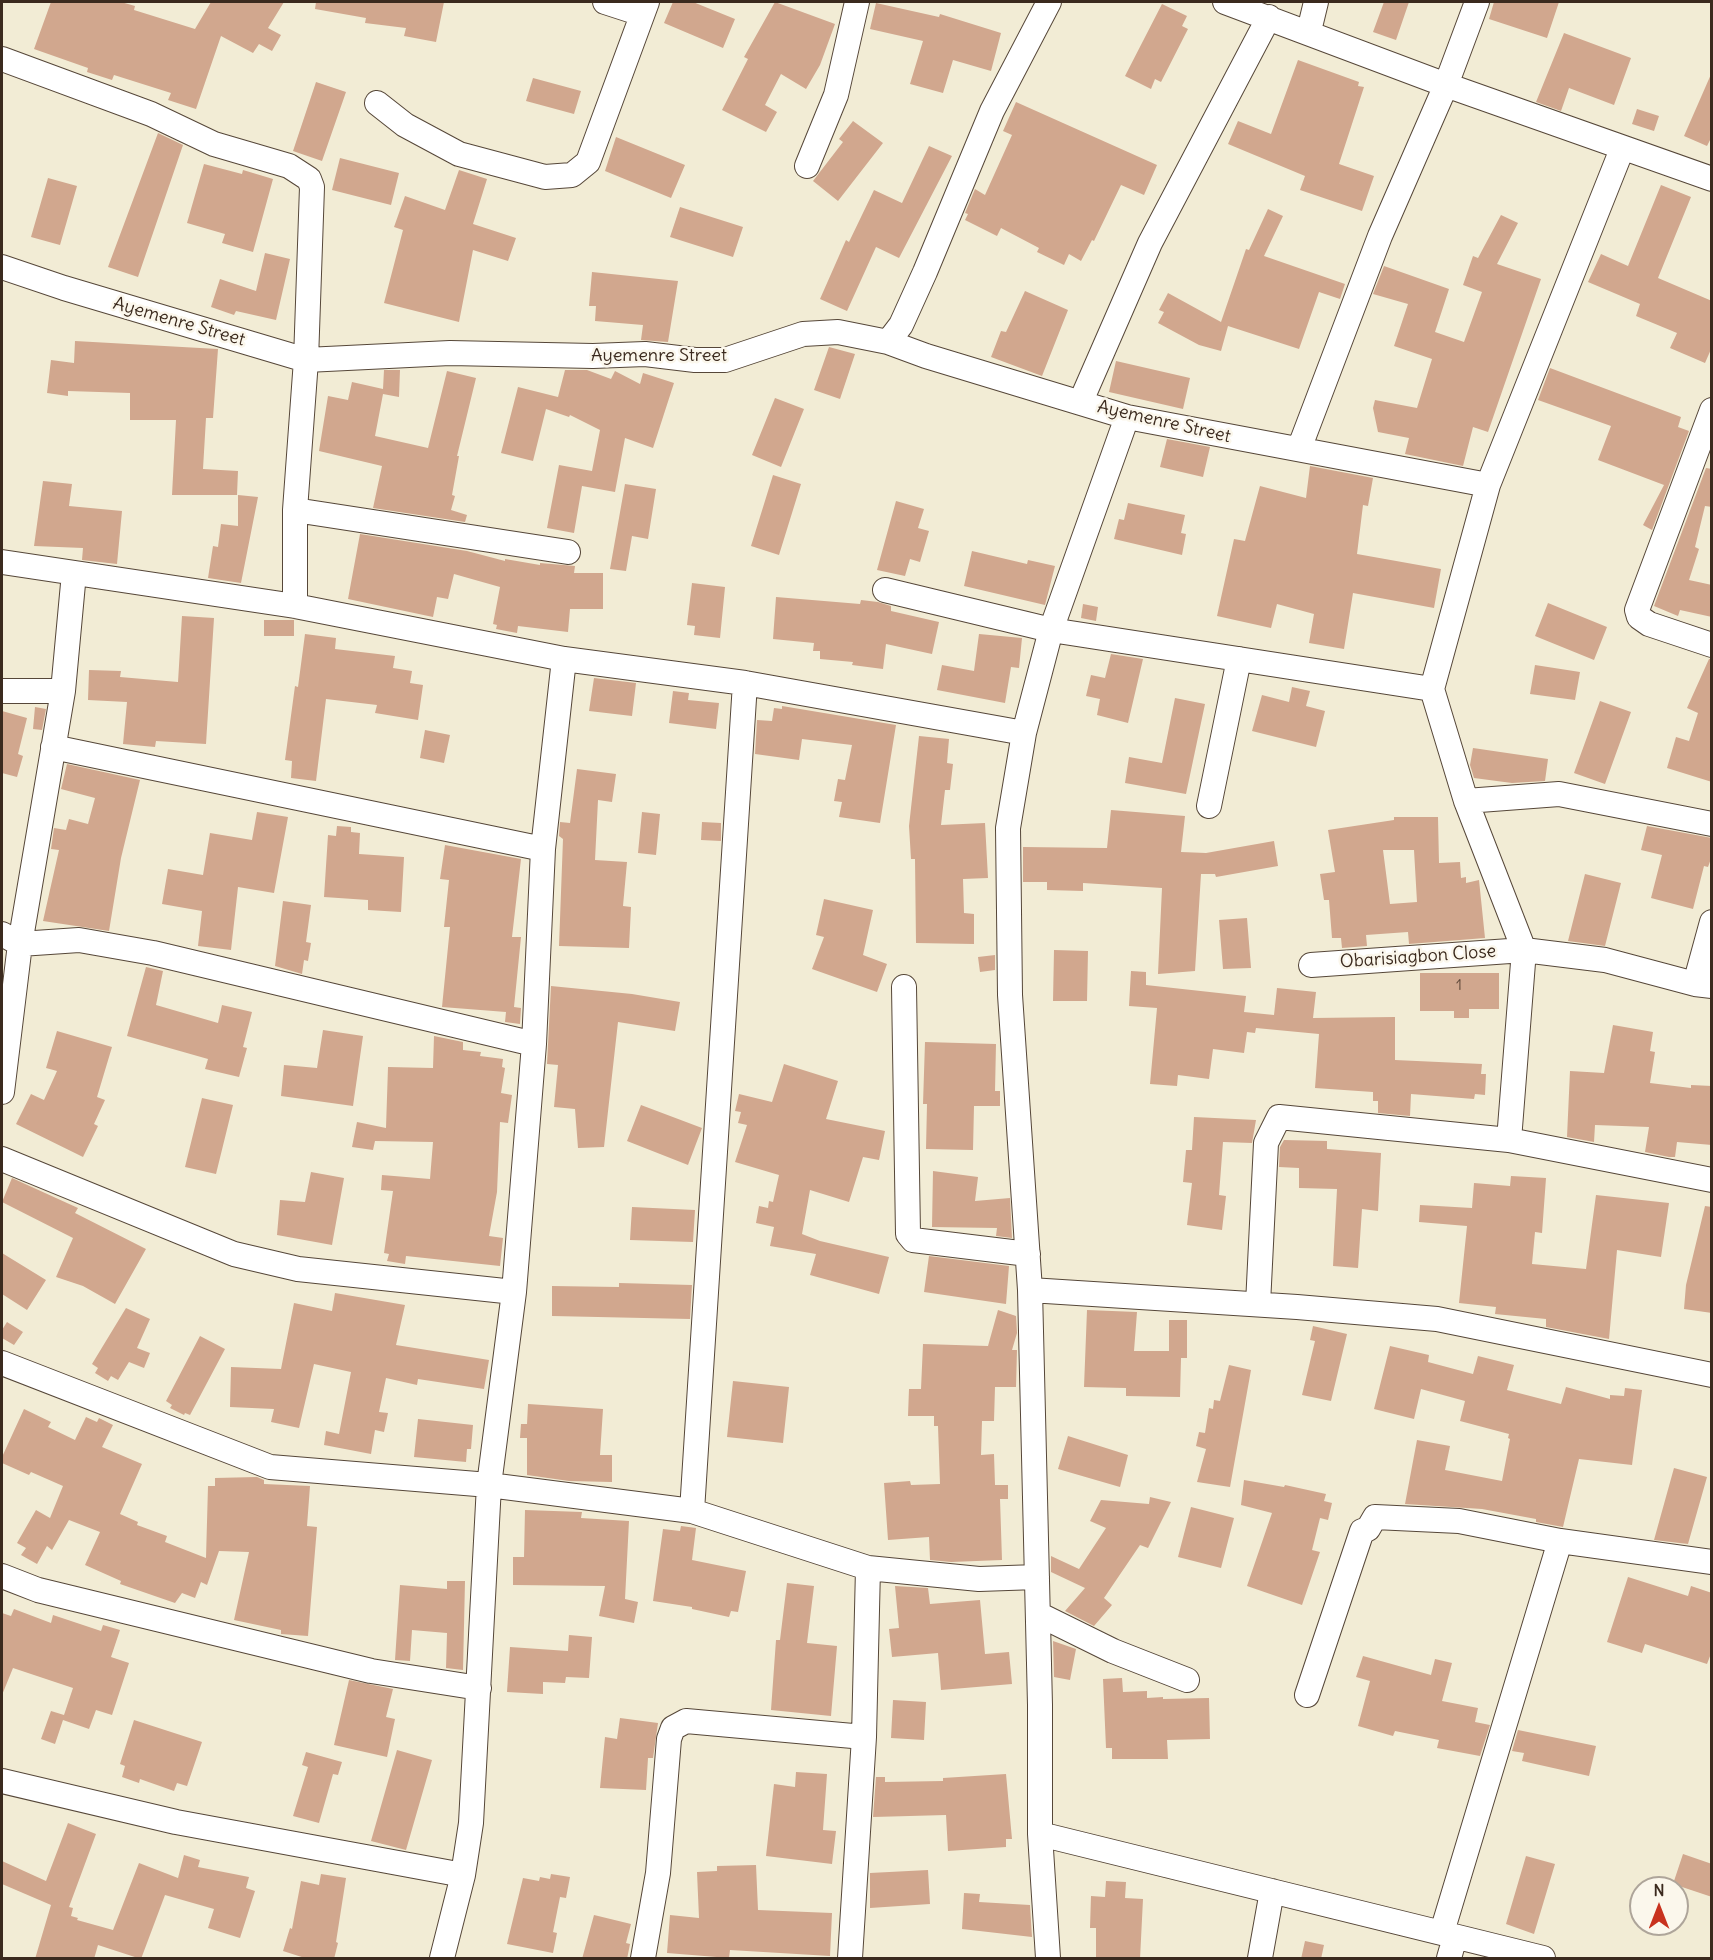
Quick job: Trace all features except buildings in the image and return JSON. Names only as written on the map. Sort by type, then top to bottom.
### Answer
[{"type":"street","points":[[377,103],[405,124],[459,154],[545,177],[572,175],[588,162],[644,8],[605,2]]},
{"type":"street","points":[[807,166],[836,95],[857,2]]},
{"type":"street","points":[[888,342],[901,325],[992,111],[1048,2]]},
{"type":"street","points":[[1225,2],[1269,16],[1446,85],[1622,149],[1712,178]]},
{"type":"street","points":[[1309,31],[1316,2]]},
{"type":"street","points":[[1299,449],[1380,236],[1446,85],[1477,2]]},
{"type":"street","points":[[1081,401],[1150,243],[1269,16]]},
{"type":"street","points":[[2,59],[152,114],[214,144],[289,166],[309,179],[312,187],[306,360],[296,510],[294,606]]},
{"type":"street","points":[[1509,1140],[1524,950],[1466,801],[1432,690],[1488,485],[1622,149]]},
{"type":"street","name":"Ayemenre Street","points":[[2,267],[64,288],[306,360],[450,352],[593,356],[645,354],[695,360],[724,360],[804,334],[838,332],[888,342],[926,356],[1081,401],[1127,417],[1488,485]]},
{"type":"street","points":[[1712,410],[1637,610],[1639,617],[1649,624],[1712,645]]},
{"type":"street","points":[[1048,1959],[1040,1834],[1038,1614],[1030,1290],[1010,995],[1008,828],[1024,733],[1051,630],[1127,417]]},
{"type":"street","points":[[296,510],[568,552]]},
{"type":"street","points":[[2,562],[294,606],[564,658],[745,683],[1024,733]]},
{"type":"street","points":[[2,1092],[11,939],[63,691],[74,573]]},
{"type":"street","points":[[885,590],[1051,630],[1432,690]]},
{"type":"street","points":[[442,1959],[463,1875],[475,1773],[489,1485],[514,1292],[534,1044],[543,849],[564,658]]},
{"type":"street","points":[[1209,806],[1239,660]]},
{"type":"street","points":[[692,1511],[745,683]]},
{"type":"street","points":[[2,691],[63,691]]},
{"type":"street","points":[[53,747],[543,849]]},
{"type":"street","points":[[1466,801],[1559,794],[1712,824]]},
{"type":"street","points":[[1703,985],[1712,922]]},
{"type":"street","points":[[11,939],[79,940],[153,953],[534,1044]]},
{"type":"street","name":"Obarisiagbon Close","points":[[1311,965],[1524,950],[1605,960],[1703,985]]},
{"type":"street","points":[[904,987],[908,1234],[913,1240],[1028,1254]]},
{"type":"street","points":[[1258,1304],[1266,1143],[1279,1117],[1509,1140],[1712,1180]]},
{"type":"street","points":[[2,1159],[234,1254],[298,1269],[514,1292]]},
{"type":"street","points":[[1030,1290],[1258,1304],[1437,1319],[1712,1375]]},
{"type":"street","points":[[2,1363],[270,1467],[489,1485],[692,1511],[868,1568],[979,1579],[1037,1577]]},
{"type":"street","points":[[1306,1695],[1362,1531],[1368,1529],[1375,1517],[1459,1521],[1560,1541],[1712,1562]]},
{"type":"street","points":[[1449,1942],[1560,1541]]},
{"type":"street","points":[[850,1959],[864,1737],[868,1568]]},
{"type":"street","points":[[2,1576],[38,1590],[371,1671],[479,1688]]},
{"type":"street","points":[[1038,1614],[1113,1651],[1187,1680]]},
{"type":"street","points":[[643,1959],[658,1873],[669,1739],[673,1728],[686,1721],[864,1737]]},
{"type":"street","points":[[2,1781],[176,1822],[463,1875]]},
{"type":"street","points":[[1040,1834],[1272,1891],[1449,1942],[1543,1959]]},
{"type":"street","points":[[1260,1959],[1272,1891]]}]
